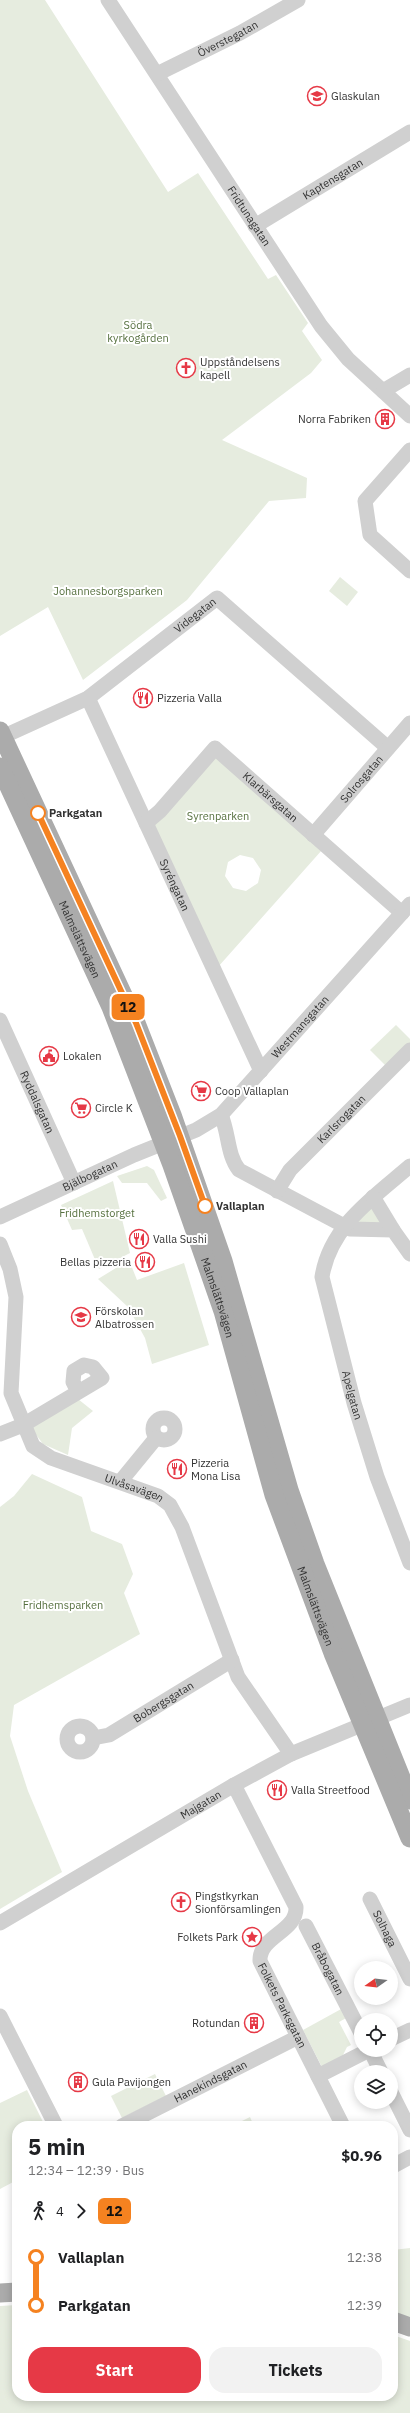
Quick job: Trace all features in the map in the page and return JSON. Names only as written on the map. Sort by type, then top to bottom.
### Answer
[{"type":"main road","name":"Malmslättsvägen","points":[[1,735],[136,1023],[210,1268],[274,1495],[312,1599],[369,1722],[410,1800]]},
{"type":"main road","name":"Malmslättsvägen","points":[[0,767],[172,1140]]},
{"type":"main road","name":"Malmslättsvägen","points":[[369,1722],[410,1838]]},
{"type":"main road","points":[[0,2293],[12,2292]]},
{"type":"main road","points":[[398,2323],[410,2327]]},
{"type":"street","name":"Fridtunagatan","points":[[108,0],[321,326],[348,359],[410,416]]},
{"type":"street","name":"Överstegatan","points":[[157,74],[240,33],[298,0]]},
{"type":"street","name":"Kaptensgatan","points":[[255,226],[410,132]]},
{"type":"street","points":[[383,391],[410,375]]},
{"type":"street","points":[[410,450],[365,501],[370,535],[410,571]]},
{"type":"street","name":"Videgatan","points":[[1,735],[88,698],[217,598],[388,748]]},
{"type":"street","name":"Syréngatan","points":[[88,698],[261,1071]]},
{"type":"street","name":"Solrosgatan","points":[[313,835],[410,723]]},
{"type":"street","name":"Klarbärsgatan","points":[[146,823],[160,811],[215,748],[313,835],[406,908]]},
{"type":"street","name":"Westmansgatan","points":[[172,1140],[221,1115],[406,908]]},
{"type":"street","name":"Ryddalsgatan","points":[[0,1022],[74,1183]]},
{"type":"street","name":"Karlsrogatan","points":[[277,1191],[290,1170],[410,1050]]},
{"type":"street","points":[[221,1115],[227,1128],[233,1163],[246,1175],[350,1229],[394,1230]]},
{"type":"street","name":"Bjälbogatan","points":[[0,1217],[172,1140]]},
{"type":"street","points":[[343,1226],[410,1166]]},
{"type":"street","points":[[373,1198],[410,1254]]},
{"type":"street","name":"Apelgatan","points":[[343,1226],[323,1268],[323,1287],[377,1476],[410,1564]]},
{"type":"street","name":"Ulvåsavägen","points":[[0,1244],[10,1269],[15,1292],[16,1320],[10,1388],[23,1426],[33,1446],[45,1455],[158,1496],[173,1509],[182,1527],[240,1681],[291,1754]]},
{"type":"street","points":[[0,1434],[23,1426],[78,1392]]},
{"type":"street","points":[[120,1482],[156,1438]]},
{"type":"street","name":"Bobergsgatan","points":[[93,1738],[109,1735],[232,1660]]},
{"type":"street","name":"Majgatan","points":[[0,1923],[234,1785],[291,1754],[410,1704]]},
{"type":"street","name":"Folkets Parksgatan","points":[[234,1785],[296,1907],[293,1920],[262,1948],[260,1954],[262,1966],[340,2121]]},
{"type":"street","name":"Solhaga","points":[[370,1899],[410,1979]]},
{"type":"street","name":"Bråbogatan","points":[[306,1926],[354,2019]]},
{"type":"street","points":[[0,2016],[53,2121]]},
{"type":"street","points":[[398,2036],[410,2030]]},
{"type":"street","name":"Hanekindsgatan","points":[[132,2121],[298,2037]]},
{"type":"street","points":[[318,2076],[355,2057]]},
{"type":"street","points":[[398,2106],[410,2130]]},
{"type":"street","points":[[398,2163],[410,2157]]},
{"type":"green space","name":"Södra kyrkogården","points":[[0,0],[45,0],[168,192],[198,173],[268,279],[276,275],[308,323],[302,331],[322,360],[311,373],[222,440],[307,478],[306,498],[269,501],[187,600],[83,680],[48,607],[0,636]]},
{"type":"green space","points":[[340,577],[358,592],[347,606],[329,591]]},
{"type":"green space","name":"Syrenparken","points":[[215,754],[322,850],[218,967],[152,824]],"holes":[[[240,855],[253,858],[261,870],[258,883],[246,891],[233,888],[225,876],[228,862]]]},
{"type":"green space","points":[[396,1025],[410,1039],[410,1044],[387,1067],[370,1050]]},
{"type":"green space","points":[[147,1166],[154,1170],[167,1198],[161,1201],[147,1183],[122,1183],[117,1176]]},
{"type":"green space","name":"Fridhemstorget","points":[[113,1181],[130,1253],[99,1269],[82,1229],[72,1230],[61,1205]]},
{"type":"green space","points":[[370,1206],[383,1224],[351,1223]]},
{"type":"green space","points":[[129,1260],[137,1280],[184,1263],[209,1345],[152,1364],[145,1338],[128,1307],[98,1279]]},
{"type":"green space","points":[[78,1399],[93,1411],[72,1428],[68,1455],[43,1444],[31,1428]]},
{"type":"green space","name":"Fridhemsparken","points":[[32,1474],[82,1497],[91,1531],[122,1544],[133,1574],[124,1593],[140,1634],[14,1705],[10,1736],[28,1791],[62,1872],[0,1909],[0,1507],[14,1496]]},
{"type":"green space","points":[[343,2008],[348,2017],[339,2022],[351,2045],[347,2047],[343,2055],[322,2067],[303,2030]]},
{"type":"green space","points":[[155,2074],[166,2096],[122,2118],[111,2096]]},
{"type":"green space","points":[[27,2090],[42,2121],[12,2121],[12,2183],[0,2189],[0,2103]]},
{"type":"green space","points":[[250,2117],[252,2121],[242,2121]]},
{"type":"green space","points":[[410,2248],[410,2318],[398,2314],[398,2249]]},
{"type":"green space","points":[[12,2305],[12,2401],[398,2401],[398,2337],[410,2341],[410,2413],[0,2413],[0,2306]]},
{"type":"bus line","name":"12","points":[[38,813],[136,1023],[180,1136],[205,1206]]},
{"type":"place","name":"Glaskulan","points":[[317,96]]},
{"type":"place","name":"Uppståndelsens kapell","points":[[186,368]]},
{"type":"place","name":"Norra Fabriken","points":[[385,419]]},
{"type":"place","name":"Pizzeria Valla","points":[[143,698]]},
{"type":"place","name":"Parkgatan","points":[[38,813]]},
{"type":"place","name":"Lokalen","points":[[49,1056]]},
{"type":"place","name":"Coop Vallaplan","points":[[201,1091]]},
{"type":"place","name":"Circle K","points":[[81,1108]]},
{"type":"place","name":"Vallaplan","points":[[205,1206]]},
{"type":"place","name":"Valla Sushi","points":[[139,1239]]},
{"type":"place","name":"Bellas pizzeria","points":[[145,1262]]},
{"type":"place","name":"Förskolan Albatrossen","points":[[81,1317]]},
{"type":"place","name":"Pizzeria Mona Lisa","points":[[177,1469]]},
{"type":"place","name":"Valla Streetfood","points":[[277,1790]]},
{"type":"place","name":"Pingstkyrkan Sionförsamlingen","points":[[181,1902]]},
{"type":"place","name":"Folkets Park","points":[[252,1937]]},
{"type":"place","name":"Rotundan","points":[[254,2023]]},
{"type":"place","name":"Gula Pavijongen","points":[[78,2082]]},
{"type":"park label","name":"Johannesborgsparken","points":[[108,591]]}]
